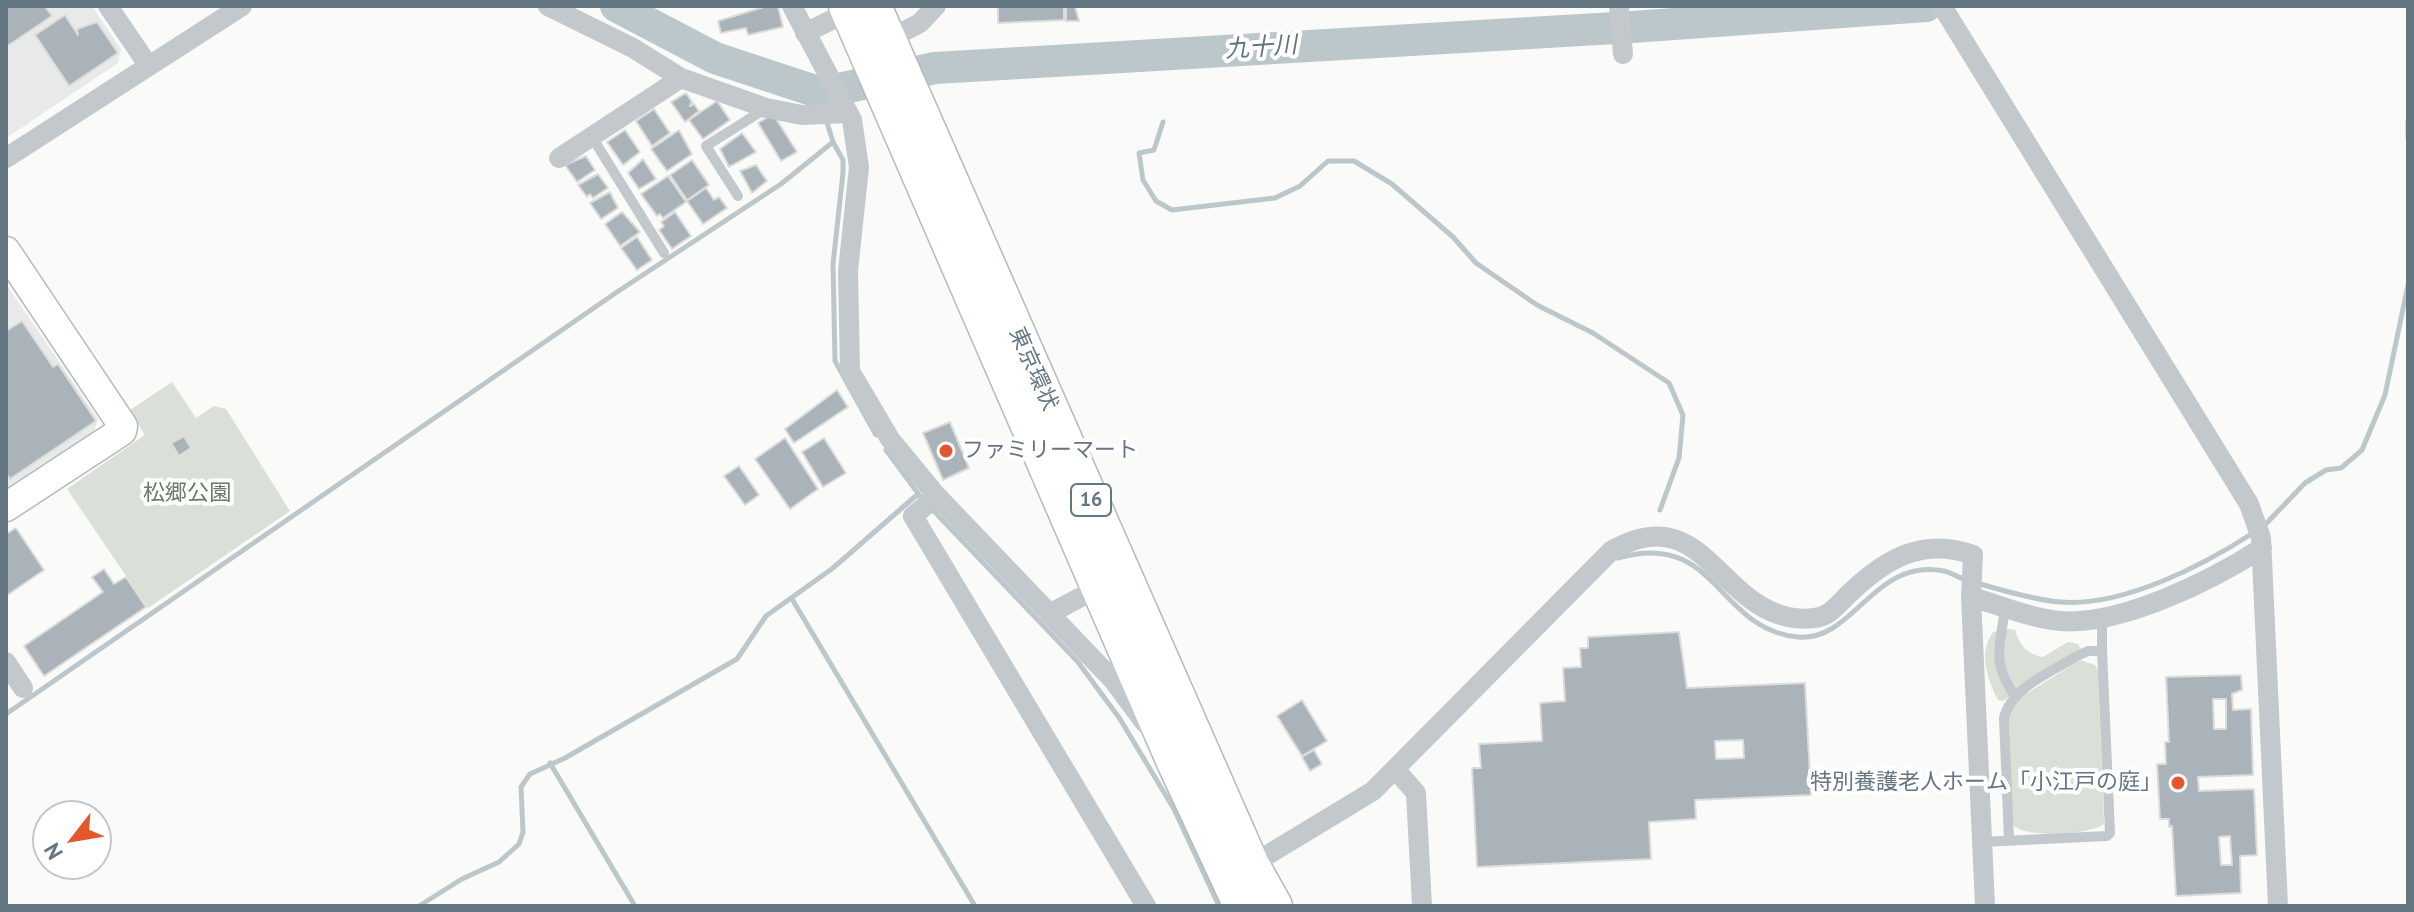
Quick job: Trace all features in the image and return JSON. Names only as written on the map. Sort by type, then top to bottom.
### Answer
[{"type":"highway","name":"東京環状","points":[[857,8],[888,40],[899,98],[1100,587],[1175,762],[1242,906]]},
{"type":"highway","name":"東京環状","points":[[857,8],[1251,865],[1274,906]]},
{"type":"street","points":[[108,6],[148,65]]},
{"type":"street","points":[[6,158],[242,6]]},
{"type":"street","points":[[548,6],[633,48],[681,78],[766,108],[802,115],[850,116],[899,98]]},
{"type":"street","points":[[792,6],[822,69],[850,116],[859,167],[848,271],[850,371],[890,439],[937,496],[1113,680],[1175,762]]},
{"type":"street","points":[[888,40],[920,23],[936,6]]},
{"type":"street","points":[[1619,6],[1623,54]]},
{"type":"street","points":[[1942,6],[2251,511],[2261,543],[2278,906]]},
{"type":"street","points":[[805,33],[857,8]]},
{"type":"street","points":[[559,158],[681,78]]},
{"type":"street","points":[[6,251],[123,426],[122,431],[6,507]]},
{"type":"street","points":[[937,496],[913,516],[1146,906]]},
{"type":"street","points":[[1251,865],[1401,774],[1611,551],[1634,538],[1669,537],[1694,547],[1751,597],[1789,618],[1825,615],[1882,563],[1924,549],[1961,551],[1973,555],[1985,906]]},
{"type":"street","points":[[1972,587],[2006,606],[2058,621],[2102,619],[2135,611],[2233,567],[2261,543]]},
{"type":"street","points":[[1049,614],[1100,587]]},
{"type":"street","points":[[6,662],[23,688]]},
{"type":"street","points":[[1401,774],[1416,793],[1422,906]]},
{"type":"lane","points":[[738,196],[706,146],[766,108]]},
{"type":"lane","points":[[592,137],[664,253]]},
{"type":"lane","points":[[2006,606],[1997,645],[1998,665],[2015,696]]},
{"type":"lane","points":[[1982,842],[2110,833],[2102,619]]},
{"type":"lane","points":[[2009,840],[2004,718],[2007,705],[2015,696],[2088,651],[2102,651]]},
{"type":"shaded area","points":[[6,6],[92,6],[121,49],[118,63],[6,138]]},
{"type":"shaded area","points":[[6,284],[98,419],[94,432],[6,492]]},
{"type":"green space","name":"松郷公園","points":[[172,382],[196,418],[214,406],[226,409],[290,511],[148,608],[67,489],[145,435],[130,410]]},
{"type":"green space","points":[[2015,630],[2019,641],[2037,656],[2043,657],[2068,642],[2078,644],[2081,649],[2003,701],[1998,700],[1988,675],[1986,649],[1993,632]]},
{"type":"green space","points":[[2080,660],[2095,665],[2098,671],[2104,824],[2085,831],[2058,834],[2021,830],[2014,826],[2012,815],[2009,714],[2018,699]]},
{"type":"building","points":[[6,6],[49,6],[46,8],[52,16],[6,47]]},
{"type":"building","points":[[767,6],[778,6],[783,27],[748,35],[746,28],[721,33],[718,21]]},
{"type":"building","points":[[998,6],[1064,6],[1064,20],[998,23]]},
{"type":"building","points":[[1066,6],[1075,6],[1079,21],[1066,21]]},
{"type":"building","points":[[65,15],[78,35],[77,29],[97,22],[118,53],[69,86],[35,35]]},
{"type":"building","points":[[686,93],[692,102],[690,106],[694,104],[699,111],[685,122],[671,102]]},
{"type":"building","points":[[717,101],[730,120],[703,139],[689,120]]},
{"type":"building","points":[[654,109],[670,133],[652,146],[636,121]]},
{"type":"building","points":[[773,114],[797,152],[781,161],[758,123]]},
{"type":"building","points":[[625,130],[640,152],[623,165],[607,142]]},
{"type":"building","points":[[679,130],[692,154],[667,171],[651,149]]},
{"type":"building","points":[[742,133],[756,152],[729,167],[720,149]]},
{"type":"building","points":[[586,156],[595,170],[577,182],[565,165]]},
{"type":"building","points":[[643,159],[656,179],[639,189],[628,173]]},
{"type":"building","points":[[692,160],[709,185],[687,200],[670,175]]},
{"type":"building","points":[[756,165],[767,181],[752,193],[740,171]]},
{"type":"building","points":[[598,174],[608,188],[593,198],[590,194],[587,197],[578,185]]},
{"type":"building","points":[[668,176],[686,202],[663,218],[660,214],[657,216],[641,194]]},
{"type":"building","points":[[706,188],[714,200],[719,197],[727,208],[703,224],[687,201]]},
{"type":"building","points":[[610,192],[618,208],[601,219],[590,203]]},
{"type":"building","points":[[622,212],[640,232],[620,246],[605,224]]},
{"type":"building","points":[[675,212],[691,236],[672,249],[659,230],[664,226],[661,222]]},
{"type":"building","points":[[637,237],[652,260],[637,270],[621,248]]},
{"type":"building","points":[[22,321],[53,367],[58,364],[96,421],[10,479],[6,473],[6,331]]},
{"type":"building","points":[[837,390],[848,407],[794,443],[785,429]]},
{"type":"building","name":"ファミリーマート","points":[[950,422],[969,468],[943,480],[923,433]]},
{"type":"building","points":[[184,436],[191,448],[179,456],[171,443]]},
{"type":"building","points":[[785,438],[818,489],[790,509],[755,459]]},
{"type":"building","points":[[824,438],[846,473],[823,487],[802,452]]},
{"type":"building","points":[[739,466],[759,495],[745,505],[724,476]]},
{"type":"building","points":[[16,528],[44,570],[6,596],[6,534]]},
{"type":"building","points":[[104,569],[114,584],[126,577],[146,607],[44,676],[24,646],[103,592],[92,577]]},
{"type":"building","points":[[1679,632],[1687,688],[1805,683],[1811,795],[1695,800],[1696,819],[1649,822],[1651,859],[1477,867],[1472,768],[1481,768],[1479,744],[1542,741],[1540,703],[1565,701],[1563,668],[1581,667],[1580,648],[1588,648],[1588,637]],"holes":[[[1743,740],[1744,758],[1716,759],[1715,741]]]},
{"type":"building","name":"特別養護老人ホーム「小江戸の庭」","points":[[2241,675],[2242,690],[2232,694],[2233,710],[2251,709],[2253,775],[2198,777],[2199,791],[2254,789],[2257,855],[2240,856],[2241,893],[2176,896],[2172,826],[2169,827],[2169,819],[2160,819],[2157,764],[2166,764],[2165,742],[2169,742],[2166,677]],"holes":[[[2213,699],[2226,699],[2226,729],[2214,729]],[[2230,836],[2232,865],[2221,865],[2219,837]]]},
{"type":"building","points":[[1302,700],[1327,741],[1302,756],[1277,716]]},
{"type":"building","points":[[1314,750],[1322,764],[1310,771],[1302,757]]},
{"type":"waterway","name":"九十川","points":[[616,6],[715,58],[821,93],[935,68],[1632,27],[1926,6]]},
{"type":"waterway","points":[[821,93],[824,109]]},
{"type":"waterway","points":[[6,714],[617,292],[781,184],[833,142],[826,119]]},
{"type":"waterway","points":[[2408,121],[2408,137]]},
{"type":"waterway","points":[[1163,122],[1154,150],[1139,153],[1143,180],[1156,201],[1172,210],[1275,198],[1300,186],[1328,161],[1354,161],[1392,184],[1453,237],[1476,263],[1537,305],[1593,333],[1669,383],[1683,415],[1679,458],[1660,510]]},
{"type":"waterway","points":[[833,142],[843,160],[833,264],[835,361],[876,435]]},
{"type":"waterway","points":[[2262,528],[2305,483],[2326,470],[2341,468],[2362,450],[2385,395],[2408,285]]},
{"type":"waterway","points":[[886,450],[923,500]]},
{"type":"waterway","points":[[419,906],[462,879],[499,862],[519,844],[523,832],[521,787],[530,774],[565,758],[737,659],[766,616],[833,568],[918,494]]},
{"type":"waterway","points":[[930,507],[1078,662],[1120,719],[1174,809],[1219,906]]},
{"type":"waterway","points":[[1976,583],[2050,601],[2084,602],[2110,598],[2186,571],[2253,533]]},
{"type":"waterway","points":[[1618,558],[1651,553],[1676,557],[1697,568],[1750,618],[1771,630],[1798,637],[1817,635],[1835,627],[1882,587],[1900,576],[1920,570],[1944,571],[1967,580]]},
{"type":"waterway","points":[[792,599],[975,906]]},
{"type":"waterway","points":[[550,763],[635,906]]},
{"type":"place","name":"ファミリーマート","points":[[946,451]]},
{"type":"place","name":"特別養護老人ホーム「小江戸の庭」","points":[[2178,783]]}]
